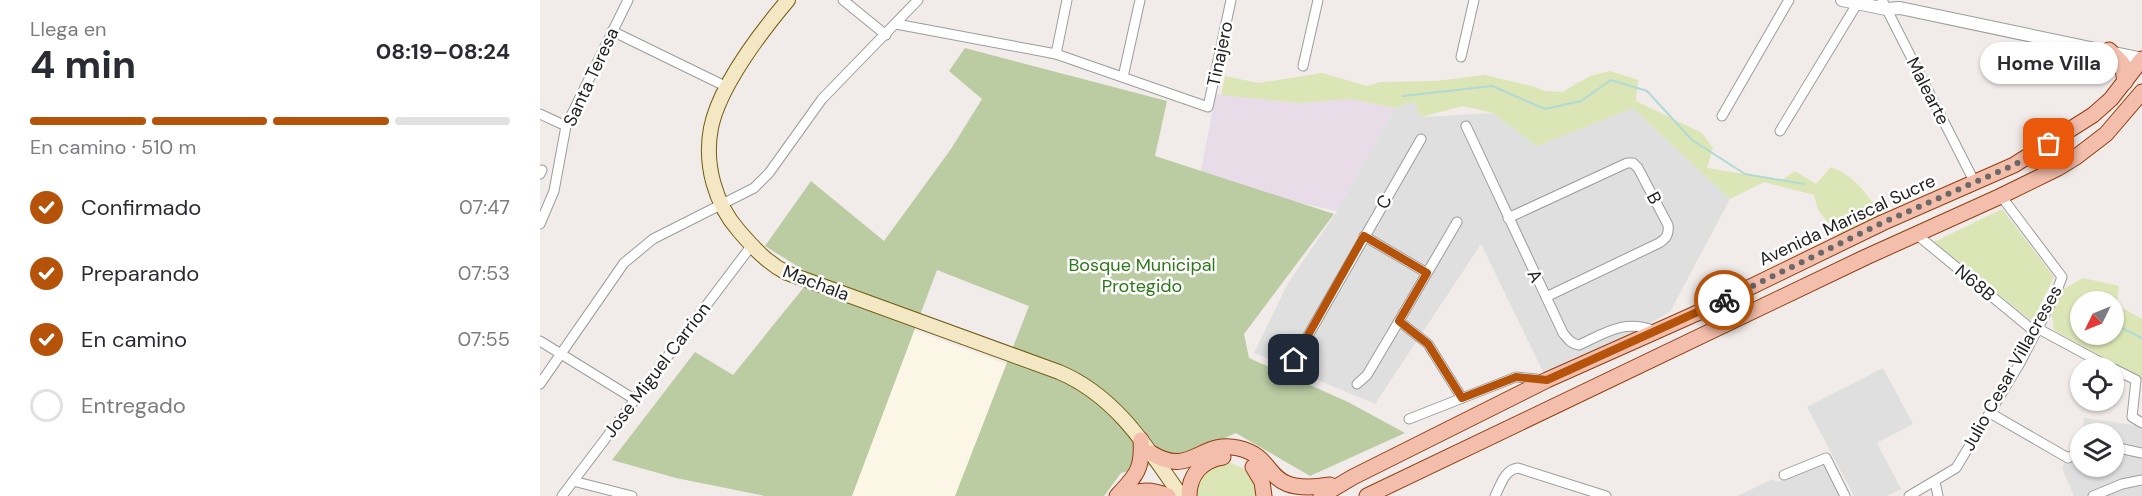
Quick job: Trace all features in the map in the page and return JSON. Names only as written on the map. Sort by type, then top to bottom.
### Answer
[{"type":"main road","name":"Machala","points":[[788,0],[768,24],[727,87],[711,127],[709,161],[713,181],[728,216],[752,245],[777,268],[787,273],[1071,377],[1090,388],[1110,404],[1138,435],[1179,496]]},
{"type":"main road","points":[[2109,50],[2122,63],[2126,82]]},
{"type":"main road","name":"Avenida Mariscal Sucre","points":[[1321,496],[1353,477],[1547,380],[1656,331],[1882,223],[2014,165],[2082,122],[2110,99],[2126,82],[2142,59]]},
{"type":"main road","points":[[1367,496],[1916,234],[2001,196],[2076,157],[2106,134],[2142,92]]},
{"type":"main road","name":"Machala","points":[[1138,435],[1179,496]]},
{"type":"main road","points":[[1117,496],[1138,471],[1142,454],[1138,435]]},
{"type":"main road","points":[[1151,453],[1162,460],[1179,462],[1220,447],[1240,448],[1258,459],[1277,483],[1300,492],[1311,491],[1353,477]]},
{"type":"main road","points":[[1189,496],[1192,478],[1201,467],[1212,459],[1225,457],[1239,459],[1256,470],[1262,482],[1264,496]]},
{"type":"main road","points":[[1128,496],[1134,492],[1143,491],[1154,491],[1168,496]]},
{"type":"street","name":"Santa Teresa","points":[[540,224],[554,190],[566,126],[628,0]]},
{"type":"street","points":[[843,0],[886,35]]},
{"type":"street","points":[[540,384],[624,263],[653,239],[754,188],[822,99],[918,0]]},
{"type":"street","points":[[1056,54],[1067,0]]},
{"type":"street","points":[[896,24],[1056,54],[1123,77],[1140,0]]},
{"type":"street","name":"Tinajero","points":[[1123,77],[1208,107],[1231,0]]},
{"type":"street","points":[[1303,66],[1318,0]]},
{"type":"street","points":[[1461,57],[1474,0]]},
{"type":"street","points":[[1722,116],[1789,0]]},
{"type":"street","points":[[1842,0],[1857,4],[1885,3],[2142,59]]},
{"type":"street","name":"Malearte","points":[[1885,3],[1975,183]]},
{"type":"street","points":[[1780,131],[1857,4]]},
{"type":"street","points":[[612,31],[727,87]]},
{"type":"street","points":[[540,114],[566,126]]},
{"type":"street","name":"A","points":[[1466,126],[1563,333],[1574,344],[1579,345],[1625,325],[1642,326],[1656,331]]},
{"type":"street","name":"C","points":[[1294,360],[1421,139]]},
{"type":"street","name":"B","points":[[1508,218],[1627,163],[1633,163],[1638,168],[1668,225],[1665,239],[1659,243],[1546,297]]},
{"type":"street","name":"Julio Cesar Villacreses","points":[[1909,496],[1956,468],[1990,413],[2056,293],[2062,277],[2001,196]]},
{"type":"street","points":[[1358,384],[1367,375],[1457,222]]},
{"type":"street","name":"N68B","points":[[1916,234],[2036,330],[2090,357]]},
{"type":"street","points":[[1364,236],[1427,273]]},
{"type":"street","name":"Jose Miguel Carrion","points":[[562,496],[752,245]]},
{"type":"street","points":[[1399,321],[1428,344],[1462,398]]},
{"type":"street","points":[[540,341],[634,399]]},
{"type":"street","name":"N68B","points":[[2124,374],[2139,382],[2132,417],[2142,423]]},
{"type":"street","points":[[1409,420],[1516,377],[1547,380]]},
{"type":"street","points":[[1990,413],[2068,458],[2070,457]]},
{"type":"street","points":[[2124,449],[2142,453]]},
{"type":"street","points":[[1784,475],[1826,458],[1845,496]]},
{"type":"street","points":[[1495,496],[1510,470],[1518,468],[1606,496]]},
{"type":"street","points":[[2093,496],[2122,484],[2142,480]]},
{"type":"street","points":[[573,481],[632,496]]},
{"type":"street","points":[[1935,482],[1938,496]]},
{"type":"shaded area","points":[[1216,94],[1298,103],[1351,99],[1395,108],[1337,211],[1199,180]]},
{"type":"shaded area","points":[[1414,101],[1422,117],[1493,113],[1537,146],[1633,108],[1730,199],[1670,312],[1547,380],[1481,244],[1375,404],[1254,353],[1287,285],[1337,211],[1395,108]]},
{"type":"shaded area","points":[[910,329],[1009,365],[963,496],[852,496]]},
{"type":"shaded area","points":[[1883,368],[1913,424],[1877,443],[1901,489],[1887,496],[1854,496],[1807,407]]},
{"type":"shaded area","points":[[2084,418],[2120,423],[2083,423]]},
{"type":"shaded area","points":[[2124,424],[2142,426],[2142,496],[2074,496],[2062,468],[2070,454],[2070,477],[2124,477]]},
{"type":"shaded area","points":[[1825,461],[1840,496],[1737,496],[1773,479],[1778,482]]},
{"type":"green space","name":"Bosque Municipal Protegido","points":[[965,48],[1167,101],[1155,156],[1334,214],[1244,334],[1249,358],[1348,402],[1405,433],[1310,476],[1236,433],[1185,456],[1121,473],[1104,496],[955,496],[1029,306],[937,270],[852,496],[765,496],[676,478],[612,460],[695,352],[733,375],[813,276],[765,246],[811,181],[884,241],[951,149],[982,99],[949,71]]},
{"type":"green space","points":[[1610,71],[1638,80],[1636,101],[1702,133],[1713,148],[1707,168],[1782,180],[1795,171],[1816,184],[1831,167],[1855,182],[1884,220],[1843,242],[1818,210],[1814,195],[1764,182],[1730,199],[1633,108],[1537,146],[1493,113],[1463,106],[1421,117],[1414,101],[1395,108],[1351,99],[1298,103],[1221,95],[1225,76],[1258,83],[1322,73],[1367,86],[1381,82],[1436,81],[1485,75],[1544,91],[1562,92],[1590,76]]},
{"type":"green space","points":[[2002,209],[2054,277],[2035,316],[2030,320],[1934,242]]},
{"type":"green space","points":[[2083,278],[2119,286],[2118,291],[2070,291],[2070,339],[2054,330],[2051,309],[2062,290]]},
{"type":"green space","points":[[2124,309],[2142,319],[2142,379],[2124,369],[2124,357],[2102,357],[2081,345],[2124,345]]},
{"type":"green space","points":[[1227,462],[1249,473],[1260,496],[1192,496],[1196,482],[1203,473],[1213,466]]},
{"type":"waterway","points":[[1403,96],[1492,86],[1545,109],[1581,101],[1611,80],[1647,91],[1692,140],[1745,174],[1804,184]]},
{"type":"waterway","points":[[2124,329],[2142,338]]},
{"type":"way so far","points":[[1724,300],[1882,223],[2014,165],[2049,144]]},
{"type":"place","name":"Home Villa","points":[[2049,144]]},
{"type":"route","points":[[1294,360],[1364,236],[1427,273],[1399,321],[1428,344],[1462,398],[1516,377],[1547,380],[1724,300]]}]
